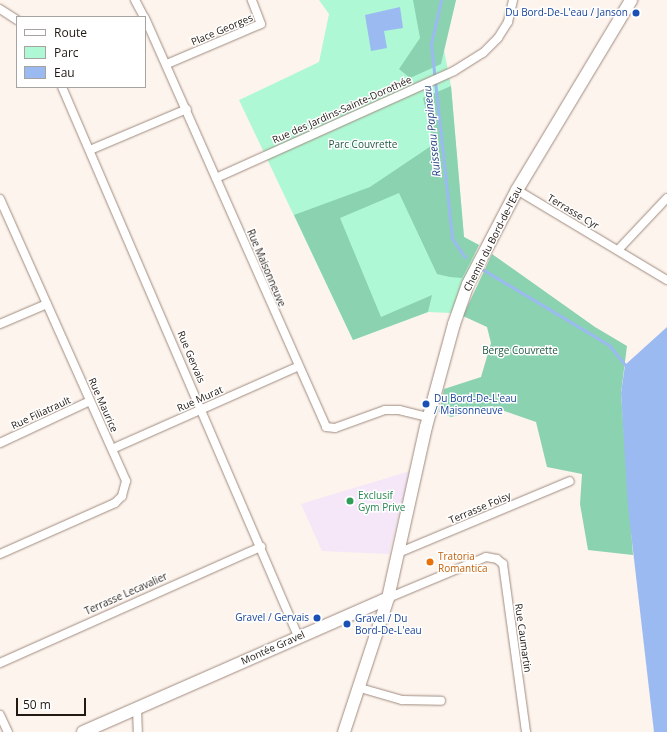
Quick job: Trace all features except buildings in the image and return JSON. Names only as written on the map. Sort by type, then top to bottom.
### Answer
[{"type":"street","name":"Rue Maisonneuve","points":[[135,0],[144,16]]},
{"type":"street","name":"Place Georges","points":[[167,64],[261,24],[252,0]]},
{"type":"street","name":"Rue des Jardins-Sainte-Dorothée","points":[[216,178],[454,71],[483,53],[498,38],[508,22],[513,0]]},
{"type":"street","name":"Chemin du Bord-de-l'Eau","points":[[344,732],[360,688],[388,598],[430,418],[454,324],[468,284],[518,190],[632,0]]},
{"type":"street","points":[[0,8],[16,19]]},
{"type":"street","name":"Rue Maisonneuve","points":[[146,20],[187,109],[297,367],[326,427],[335,428],[384,410],[399,410],[430,418]]},
{"type":"street","name":"Rue Gervais","points":[[62,88],[202,409],[298,636]]},
{"type":"street","points":[[90,150],[187,109]]},
{"type":"street","name":"Terrasse Cyr","points":[[518,190],[667,280]]},
{"type":"street","points":[[618,250],[667,198]]},
{"type":"street","name":"Rue Maurice","points":[[0,199],[2,207],[126,481],[122,496],[115,503],[0,554]]},
{"type":"street","points":[[0,324],[47,304]]},
{"type":"street","name":"Rue Murat","points":[[112,449],[297,367]]},
{"type":"street","name":"Rue Filiatrault","points":[[0,443],[90,401]]},
{"type":"street","name":"Terrasse Foisy","points":[[398,554],[570,482]]},
{"type":"street","name":"Terrasse Lecavalier","points":[[0,663],[261,547]]},
{"type":"street","name":"Montée Gravel","points":[[83,732],[298,636],[486,557]]},
{"type":"street","name":"Rue Caumartin","points":[[486,557],[497,559],[503,564],[526,732]]},
{"type":"street","points":[[360,688],[402,700],[441,701]]},
{"type":"street","points":[[137,708],[138,732]]},
{"type":"street","points":[[0,715],[8,732]]},
{"type":"shaded area","points":[[410,471],[389,554],[322,551],[301,504]]},
{"type":"green space","name":"Parc Couvrette","points":[[319,0],[456,0],[444,50],[451,86],[464,237],[479,245],[451,313],[428,312],[353,340],[239,100],[319,62],[329,14]]},
{"type":"green space","points":[[413,0],[456,0],[441,64],[410,78],[399,69],[420,38]]},
{"type":"green space","points":[[451,86],[464,237],[479,245],[462,278],[450,277],[437,274],[399,193],[340,218],[381,317],[432,295],[428,312],[353,340],[294,215],[370,187],[434,144],[423,98]]},
{"type":"green space","name":"Berge Couvrette","points":[[492,254],[595,327],[627,346],[621,393],[633,555],[588,550],[580,504],[582,474],[547,467],[536,422],[493,407],[451,417],[439,412],[444,389],[481,377],[491,343],[487,327],[463,316]]},
{"type":"water","points":[[400,7],[403,28],[384,31],[387,48],[371,51],[365,15]]},
{"type":"water","points":[[667,327],[667,732],[654,732],[628,507],[621,393],[625,365]]},
{"type":"waterway","name":"Ruisseau Papineau","points":[[441,0],[431,44],[452,238],[465,257]]},
{"type":"waterway","name":"Ruisseau Papineau","points":[[482,269],[609,345],[625,365]]},
{"type":"place","name":"Du Bord-De-L'eau / Janson","points":[[636,13]]},
{"type":"place","name":"Du Bord-De-L'eau / Maisonneuve","points":[[426,404]]},
{"type":"place","name":"Exclusif Gym Prive","points":[[350,501]]},
{"type":"place","name":"Tratoria Romantica","points":[[430,562]]},
{"type":"place","name":"Gravel / Gervais","points":[[317,618]]},
{"type":"place","name":"Gravel / Du Bord-De-L'eau","points":[[347,624]]}]
